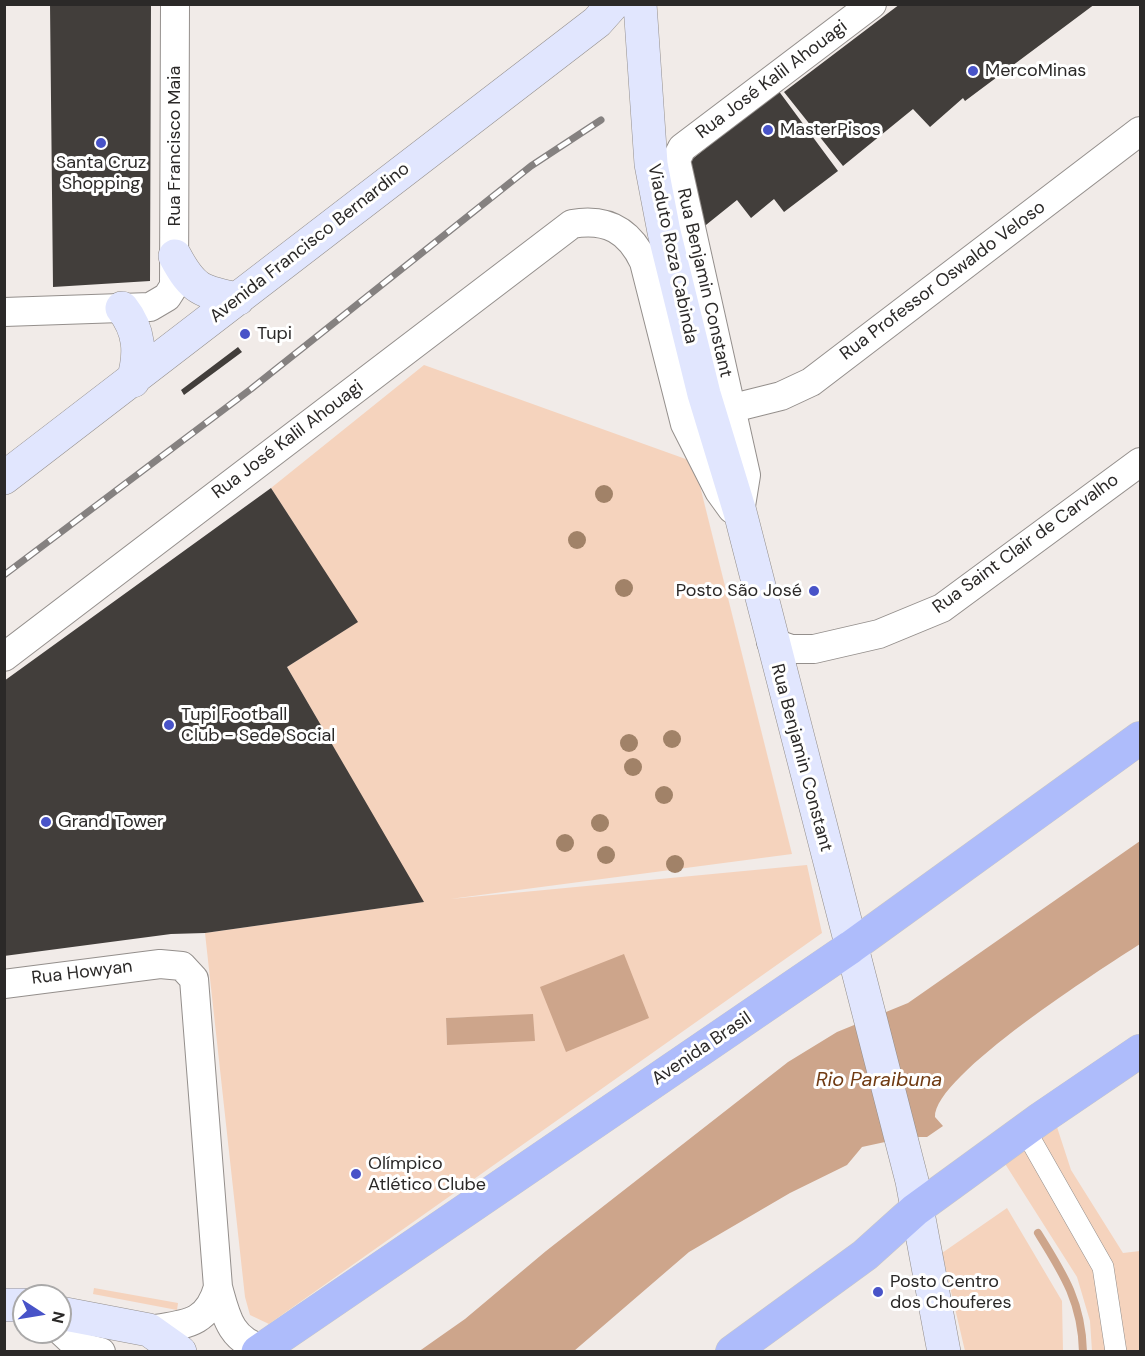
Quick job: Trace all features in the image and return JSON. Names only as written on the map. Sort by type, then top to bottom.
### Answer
[{"type":"highway","name":"Avenida Brasil","points":[[261,1350],[851,947],[1140,738]]},
{"type":"highway","points":[[732,1352],[865,1255],[914,1195],[1025,1130],[1140,1051]]},
{"type":"main road","name":"Avenida Francisco Bernardino","points":[[4,478],[597,22],[613,4]]},
{"type":"main road","name":"Viaduto Roza Cabinda","points":[[643,14],[651,164],[664,232],[704,394]]},
{"type":"main road","points":[[175,271],[187,278],[199,290],[238,299]]},
{"type":"main road","points":[[122,308],[132,321],[139,341],[139,360],[133,381]]},
{"type":"main road","name":"Rua Benjamin Constant","points":[[704,394],[741,518],[914,1195]]},
{"type":"main road","points":[[914,1195],[944,1352]]},
{"type":"main road","points":[[72,1315],[149,1330],[180,1352]]},
{"type":"street","name":"Rua Francisco Maia","points":[[175,4],[175,271]]},
{"type":"street","name":"Rua José Kalil Ahouagi","points":[[676,160],[682,148],[872,4]]},
{"type":"street","name":"Rua Professor Oswaldo Veloso","points":[[733,408],[781,396],[811,382],[1140,131]]},
{"type":"street","name":"Rua Benjamin Constant","points":[[676,160],[733,408],[746,475],[741,518]]},
{"type":"street","name":"Rua Benjamin Constant","points":[[572,224],[590,221],[607,225],[622,232],[636,244],[644,262],[685,424],[719,491],[741,518]]},
{"type":"street","name":"Rua José Kalil Ahouagi","points":[[4,657],[572,224]]},
{"type":"street","points":[[4,312],[150,307],[167,297],[175,271]]},
{"type":"street","name":"Rua Saint Clair de Carvalho","points":[[771,642],[791,649],[813,649],[879,634],[942,608],[1140,462]]},
{"type":"street","name":"Rua Howyan","points":[[4,984],[160,964],[182,966],[194,979],[218,1287]]},
{"type":"street","points":[[1025,1130],[1103,1267],[1116,1352]]},
{"type":"street","points":[[218,1287],[227,1321],[248,1345],[261,1350]]},
{"type":"street","points":[[149,1330],[189,1323],[202,1317],[213,1305],[218,1287]]},
{"type":"street","points":[[72,1341],[77,1346],[101,1352]]},
{"type":"shaded area","points":[[424,365],[694,462],[792,854],[450,899],[807,865],[822,933],[269,1324],[250,1315],[245,1297],[205,933],[423,902],[287,667],[357,622],[271,488]],"holes":[[[533,1015],[447,1044],[446,1018]]]},
{"type":"shaded area","points":[[1056,1124],[1071,1170],[1123,1253],[1140,1251],[1140,1351],[1092,1351],[1090,1321],[1077,1277],[1002,1159]]},
{"type":"shaded area","points":[[1007,1208],[1062,1301],[1063,1351],[965,1351],[942,1253]]},
{"type":"shaded area","points":[[94,1288],[178,1303],[177,1310],[93,1294]]},
{"type":"water","name":"Rio Paraibuna","points":[[1140,841],[1140,944],[1023,1024],[961,1076],[942,1098],[935,1117],[943,1126],[927,1137],[908,1137],[862,1147],[847,1165],[790,1193],[689,1252],[574,1351],[418,1352],[465,1319],[546,1251],[788,1062],[837,1032],[908,1003]]},
{"type":"water","points":[[624,954],[649,1018],[566,1052],[540,987]]},
{"type":"water","points":[[533,1014],[535,1041],[447,1045],[446,1018]]},
{"type":"building","name":"Santa Cruz Shopping","points":[[50,4],[151,4],[150,281],[53,287]]},
{"type":"building","points":[[900,4],[1095,4],[965,101],[963,98],[930,127],[913,109],[843,166],[784,92]]},
{"type":"building","name":"MasterPisos","points":[[778,90],[838,171],[784,212],[774,199],[751,218],[737,200],[696,233],[680,169]]},
{"type":"building","points":[[238,347],[242,352],[184,395],[181,390]]},
{"type":"building","name":"Tupi Football Club - Sede Social","points":[[271,488],[358,622],[287,667],[424,902],[205,933],[171,934],[4,956],[4,681]]},
{"type":"waterway","points":[[1038,1233],[1070,1289],[1079,1318],[1083,1352]]},
{"type":"railway","points":[[4,575],[251,389],[531,166],[601,120]]},
{"type":"place","name":"MercoMinas","points":[[973,71]]},
{"type":"place","name":"MasterPisos","points":[[768,130]]},
{"type":"place","name":"Santa Cruz Shopping","points":[[101,143]]},
{"type":"place","name":"Tupi","points":[[245,334]]},
{"type":"place","name":"Posto São José","points":[[814,591]]},
{"type":"place","name":"Tupi Football Club - Sede Social","points":[[169,725]]},
{"type":"place","name":"Grand Tower","points":[[46,822]]},
{"type":"place","name":"Olímpico Atlético Clube","points":[[356,1174]]},
{"type":"place","name":"Posto Centro dos Chouferes","points":[[878,1292]]}]
